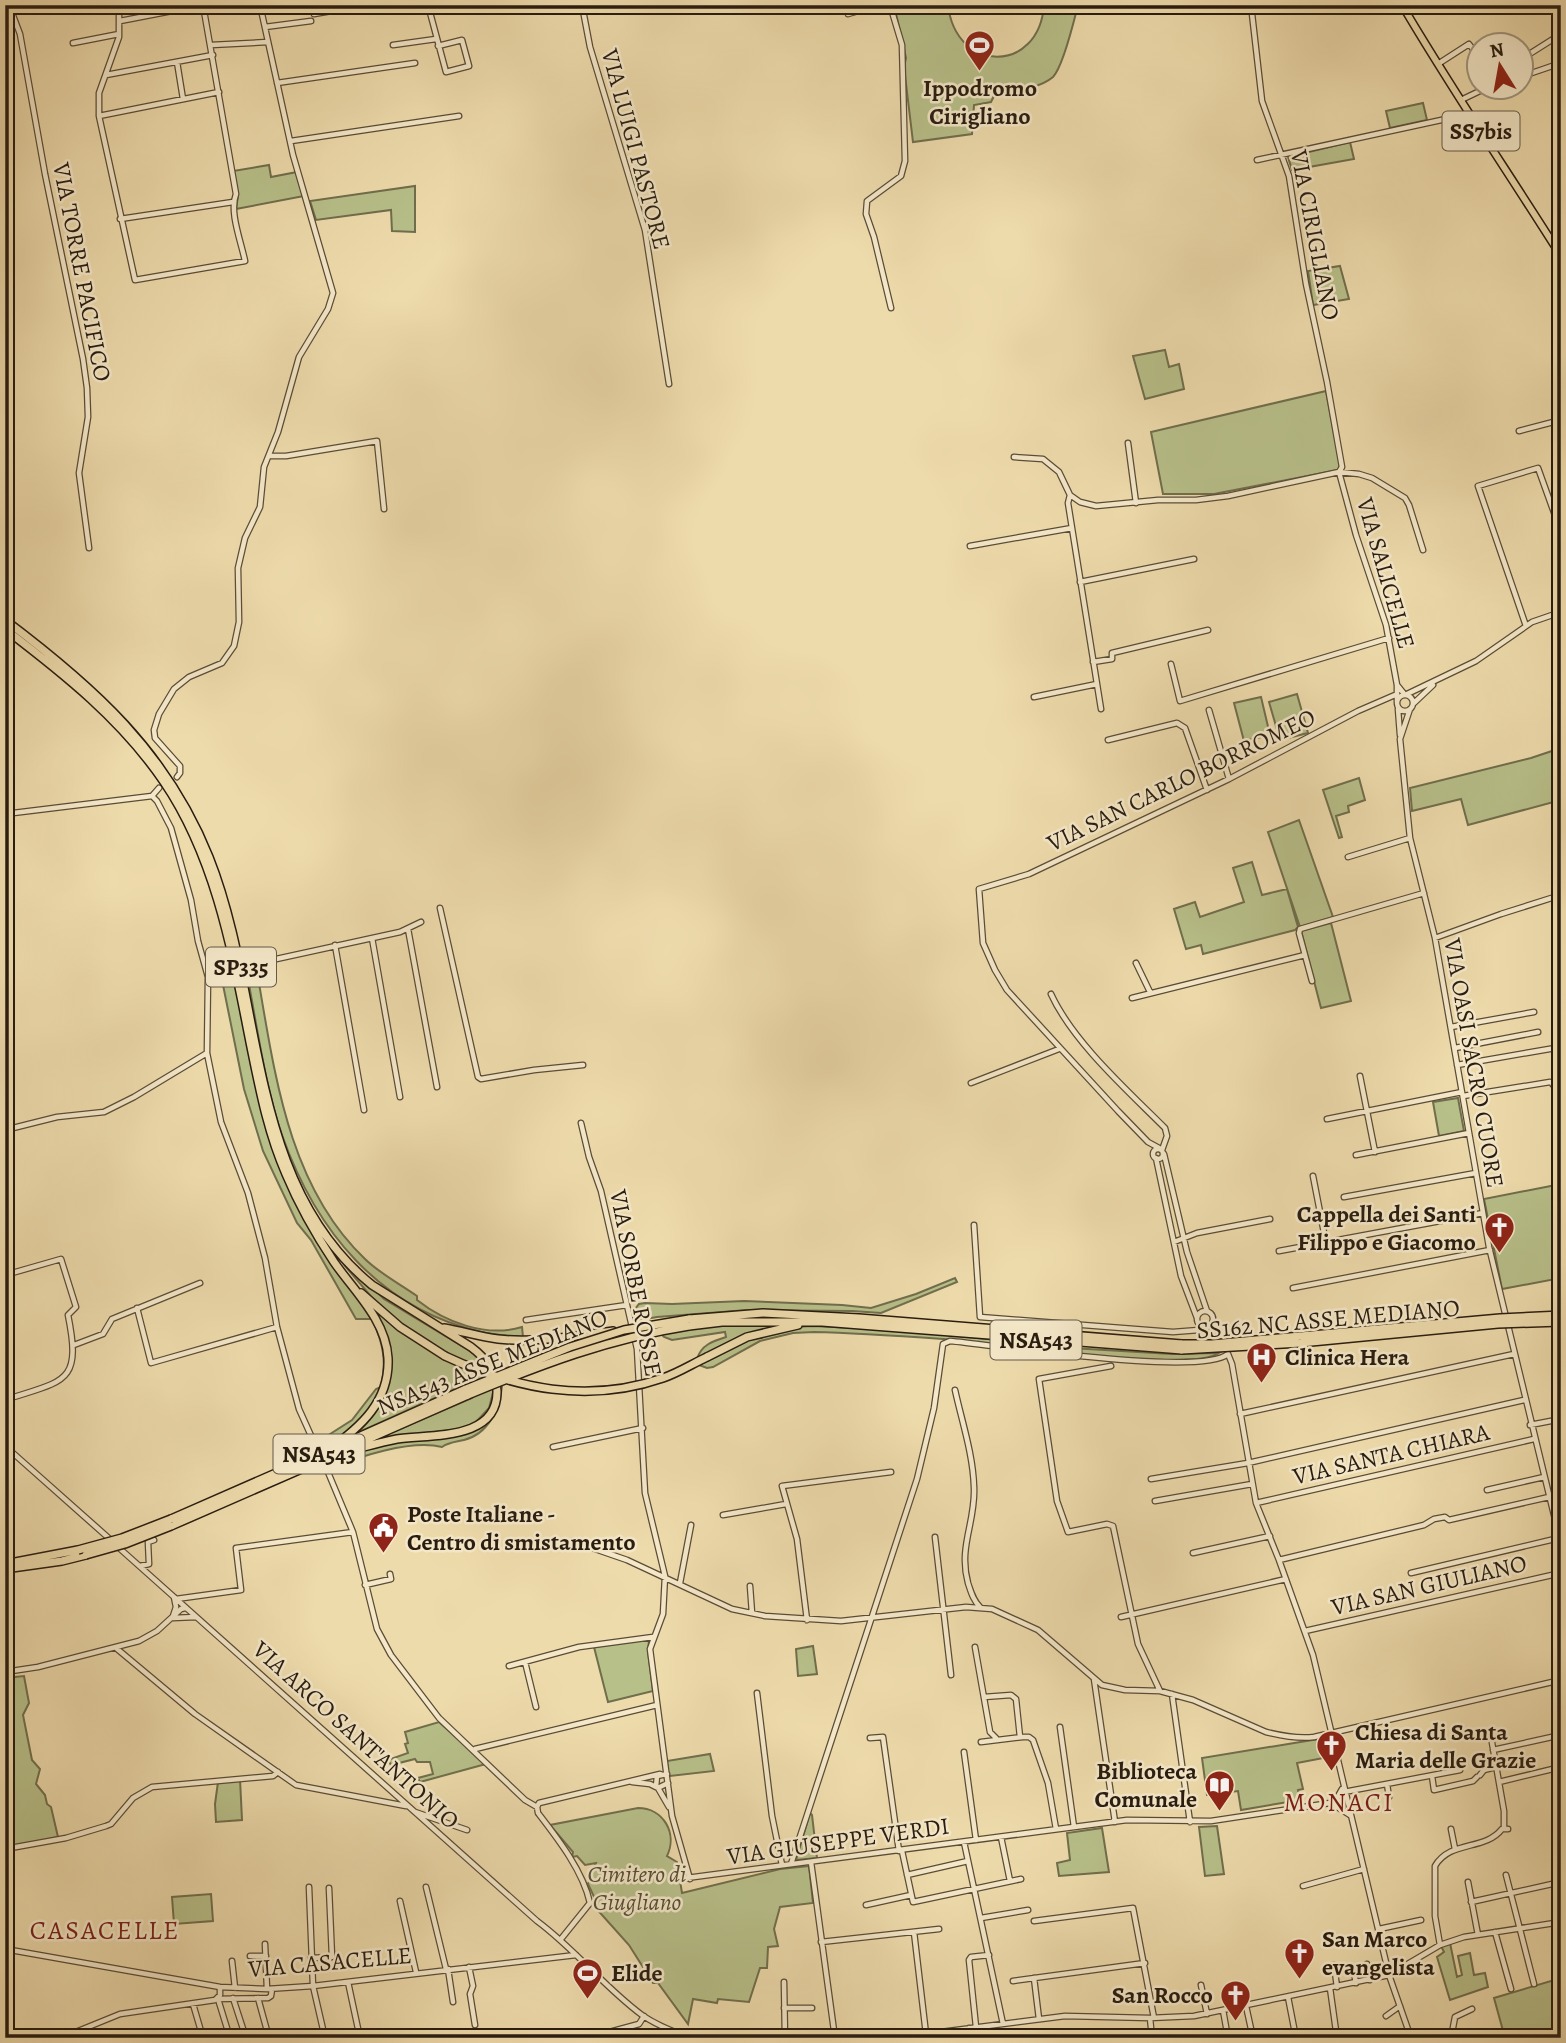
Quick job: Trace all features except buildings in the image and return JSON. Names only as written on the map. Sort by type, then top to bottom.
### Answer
[{"type":"highway","name":"SP335","points":[[5,620],[102,698],[141,740],[169,778],[210,859],[222,895],[233,932],[269,1107],[293,1175],[333,1245],[358,1273],[389,1296],[440,1327]]},
{"type":"highway","name":"SP335","points":[[5,629],[74,682],[120,726],[165,783],[183,814],[206,867],[229,944],[263,1109],[286,1176],[309,1222],[350,1283],[369,1304]]},
{"type":"highway","name":"NSA543","points":[[331,1452],[354,1433],[378,1403],[388,1372],[388,1355],[369,1304]]},
{"type":"highway","name":"NSA543","points":[[369,1304],[445,1356],[534,1388],[580,1392],[619,1390],[667,1377],[763,1331],[822,1322]]},
{"type":"highway","name":"NSA543 ASSE MEDIANO","points":[[171,1522],[563,1350],[624,1330],[763,1313],[887,1320]]},
{"type":"highway","name":"NSA543 ASSE MEDIANO","points":[[467,1392],[591,1348],[689,1322],[822,1322],[1182,1347],[1500,1318],[1561,1315]]},
{"type":"highway","name":"SS162 NC ASSE MEDIANO","points":[[887,1320],[1182,1347],[1273,1345],[1498,1324],[1561,1322]]},
{"type":"highway","name":"NSA543","points":[[440,1327],[497,1339],[519,1340],[624,1330]]},
{"type":"highway","name":"NSA543","points":[[331,1452],[399,1439],[459,1432],[482,1423],[497,1397],[491,1367],[482,1355],[440,1327]]},
{"type":"highway","points":[[32,1563],[171,1522]]},
{"type":"highway","points":[[6,1567],[86,1555],[125,1544],[171,1522]]},
{"type":"main road","name":"SS7bis","points":[[1402,5],[1460,101],[1561,256]]},
{"type":"street","name":"VIA TORRE PACIFICO","points":[[9,5],[20,34],[83,359],[88,416],[79,473],[89,548]]},
{"type":"street","points":[[119,5],[119,34],[99,93],[100,116],[135,280],[245,261],[233,202],[236,194],[204,8]]},
{"type":"street","points":[[120,22],[204,8],[260,5],[291,141],[333,293],[328,309],[299,357],[270,456],[264,467],[260,507],[245,538],[238,568],[239,622],[234,646],[222,663],[181,682],[173,689],[155,724],[155,738],[180,766],[177,777]]},
{"type":"street","points":[[314,14],[366,5]]},
{"type":"street","points":[[428,5],[436,39],[438,46],[446,72],[469,66],[463,40],[438,46]]},
{"type":"street","name":"VIA LUIGI PASTORE","points":[[582,5],[590,48],[645,230],[669,384]]},
{"type":"street","points":[[848,14],[879,5]]},
{"type":"street","points":[[890,5],[902,45],[905,161],[901,176],[867,201],[866,214],[891,308]]},
{"type":"street","name":"VIA CIRIGLIANO","points":[[1251,5],[1262,101],[1283,155],[1293,197],[1306,284],[1342,467],[1339,472]]},
{"type":"street","points":[[265,27],[311,21]]},
{"type":"street","points":[[73,43],[119,34]]},
{"type":"street","points":[[1534,52],[1561,34]]},
{"type":"street","points":[[393,45],[436,39]]},
{"type":"street","points":[[211,45],[268,42]]},
{"type":"street","points":[[1437,64],[1464,47]]},
{"type":"street","points":[[105,75],[212,55]]},
{"type":"street","points":[[177,62],[183,99]]},
{"type":"street","points":[[277,83],[415,63]]},
{"type":"street","points":[[1534,72],[1561,63]]},
{"type":"street","points":[[100,116],[219,92]]},
{"type":"street","points":[[1460,101],[1464,99]]},
{"type":"street","points":[[1257,160],[1469,114]]},
{"type":"street","points":[[291,141],[459,116]]},
{"type":"street","points":[[120,219],[233,202]]},
{"type":"street","points":[[1552,241],[1561,237]]},
{"type":"street","points":[[1519,431],[1561,420]]},
{"type":"street","points":[[270,456],[286,456],[377,441],[384,509]]},
{"type":"street","points":[[1128,443],[1136,503]]},
{"type":"street","points":[[1014,457],[1037,458],[1052,464],[1070,495],[1080,502],[1096,506],[1196,500],[1228,496],[1339,472],[1359,474],[1373,478],[1405,498],[1423,550]]},
{"type":"street","points":[[1525,626],[1478,486],[1538,468],[1561,532]]},
{"type":"street","name":"VIA SALICELLE","points":[[1339,472],[1389,638],[1397,685]]},
{"type":"street","points":[[1070,495],[1068,503],[1101,709]]},
{"type":"street","points":[[970,546],[1072,528]]},
{"type":"street","points":[[1080,582],[1194,559]]},
{"type":"street","name":"VIA OASI SACRO CUORE","points":[[1405,695],[1483,657],[1525,626],[1561,612]]},
{"type":"street","points":[[1093,662],[1112,659],[1112,653],[1208,630]]},
{"type":"street","points":[[1171,664],[1180,701],[1389,638]]},
{"type":"street","name":"VIA OASI SACRO CUORE","points":[[1440,680],[1425,691],[1411,708],[1400,739],[1410,838],[1435,938],[1490,1250],[1560,1541]]},
{"type":"street","points":[[1034,697],[1097,684]]},
{"type":"street","points":[[1397,685],[1412,699],[1411,708],[1405,711],[1398,705],[1395,695],[1397,685]]},
{"type":"street","name":"VIA SAN CARLO BORROMEO","points":[[1059,1049],[1007,990],[995,970],[983,943],[979,889],[1030,874],[1229,779],[1358,710],[1395,695]]},
{"type":"street","points":[[1400,739],[1398,705],[1399,697],[1405,695]]},
{"type":"street","points":[[1209,710],[1229,779]]},
{"type":"street","points":[[1108,740],[1177,723],[1185,727],[1207,790]]},
{"type":"street","points":[[5,814],[152,796],[159,788]]},
{"type":"street","points":[[152,796],[171,828],[208,977],[207,1053],[221,1122],[248,1193],[265,1258],[277,1327],[299,1409],[317,1449]]},
{"type":"street","points":[[1348,858],[1410,838]]},
{"type":"street","points":[[1312,981],[1300,929],[1424,893]]},
{"type":"street","points":[[1435,938],[1561,895]]},
{"type":"street","points":[[440,908],[478,1077],[481,1079],[583,1065]]},
{"type":"street","points":[[249,965],[372,939],[408,929],[421,922]]},
{"type":"street","points":[[408,929],[437,1087]]},
{"type":"street","points":[[372,939],[400,1097]]},
{"type":"street","points":[[335,945],[364,1110]]},
{"type":"street","points":[[1132,998],[1305,955]]},
{"type":"street","points":[[1136,963],[1150,992]]},
{"type":"street","points":[[208,977],[227,971]]},
{"type":"street","points":[[1051,994],[1060,1013],[1082,1040],[1164,1128],[1167,1136],[1159,1153],[1161,1177],[1184,1284],[1198,1318],[1218,1331],[1232,1364],[1256,1503],[1305,1631],[1333,1733],[1344,1792],[1390,1975],[1410,2038]]},
{"type":"street","points":[[1451,1027],[1534,1012]]},
{"type":"street","points":[[1455,1048],[1538,1032]]},
{"type":"street","points":[[1457,1065],[1561,1047]]},
{"type":"street","points":[[971,1083],[1059,1049],[1159,1153],[1168,1175],[1184,1240],[1207,1311],[1212,1315],[1209,1325],[1199,1330],[1164,1332],[980,1317],[974,1225]]},
{"type":"street","points":[[5,1130],[57,1116],[104,1112],[207,1053]]},
{"type":"street","points":[[1553,1085],[1561,1070]]},
{"type":"street","points":[[1360,1076],[1375,1152]]},
{"type":"street","points":[[1326,1119],[1462,1094],[1550,1082],[1561,1088]]},
{"type":"street","name":"VIA SORBE ROSSE","points":[[581,1122],[601,1191],[637,1349],[645,1493],[665,1576],[663,1614],[650,1649],[668,1783]]},
{"type":"street","points":[[1356,1156],[1469,1133]]},
{"type":"street","points":[[1344,1197],[1476,1173]]},
{"type":"street","points":[[1161,1177],[1168,1175]]},
{"type":"street","points":[[1313,1176],[1326,1243]]},
{"type":"street","points":[[1279,1251],[1483,1213]]},
{"type":"street","points":[[1174,1241],[1184,1240],[1197,1233],[1270,1219]]},
{"type":"street","points":[[1293,1288],[1490,1250]]},
{"type":"street","points":[[5,1275],[61,1259],[76,1307],[68,1315],[74,1345],[71,1368],[65,1376],[47,1386],[5,1400]]},
{"type":"street","points":[[74,1345],[103,1334],[113,1319],[200,1283]]},
{"type":"street","points":[[526,1320],[627,1305]]},
{"type":"street","points":[[137,1308],[151,1363],[277,1327]]},
{"type":"street","points":[[1198,1318],[1201,1311],[1207,1311]]},
{"type":"street","points":[[791,1864],[914,1489],[930,1430],[943,1344],[950,1341],[1090,1357],[1183,1363],[1219,1359],[1228,1354]]},
{"type":"street","points":[[1240,1413],[1514,1354]]},
{"type":"street","points":[[1111,1366],[1039,1379],[1057,1501],[1066,1529],[1072,1532],[1107,1524],[1113,1526],[1138,1644],[1160,1691]]},
{"type":"street","points":[[956,1390],[974,1489],[972,1513],[965,1538],[964,1567],[975,1602],[981,1608]]},
{"type":"street","points":[[1151,1479],[1248,1463],[1524,1400]]},
{"type":"street","points":[[1531,1425],[1561,1419]]},
{"type":"street","points":[[553,1447],[643,1428]]},
{"type":"street","name":"VIA SANTA CHIARA","points":[[1256,1503],[1534,1439]]},
{"type":"street","name":"VIA ARCO SANT'ANTONIO","points":[[5,1446],[408,1807],[561,1939],[644,2016],[691,2038]]},
{"type":"street","points":[[325,1465],[353,1532],[377,1629],[391,1654],[439,1718],[525,1800],[537,1807]]},
{"type":"street","points":[[807,1620],[797,1539],[782,1486],[891,1472]]},
{"type":"street","points":[[1487,1490],[1544,1477]]},
{"type":"street","points":[[1155,1501],[1252,1484]]},
{"type":"street","points":[[1279,1560],[1424,1525],[1434,1519],[1445,1517],[1448,1520],[1549,1497]]},
{"type":"street","points":[[723,1515],[786,1504]]},
{"type":"street","points":[[680,1583],[691,1525]]},
{"type":"street","points":[[173,1618],[175,1598],[241,1590],[236,1548],[353,1532]]},
{"type":"street","points":[[1193,1553],[1270,1536]]},
{"type":"street","points":[[935,1537],[951,1675]]},
{"type":"street","points":[[140,1566],[149,1564],[148,1542],[154,1540]]},
{"type":"street","points":[[572,1541],[627,1560],[732,1609],[752,1614],[807,1620],[841,1620],[944,1609],[992,1609],[1038,1630],[1102,1685],[1172,1694],[1194,1700],[1266,1732],[1301,1738],[1561,1680]]},
{"type":"street","points":[[1411,1573],[1560,1541]]},
{"type":"street","name":"VIA SAN GIULIANO","points":[[1305,1631],[1561,1573]]},
{"type":"street","points":[[365,1585],[391,1579],[390,1574]]},
{"type":"street","points":[[1121,1617],[1286,1579]]},
{"type":"street","points":[[750,1586],[752,1614]]},
{"type":"street","points":[[5,1672],[116,1648],[148,1636],[181,1609],[186,1608]]},
{"type":"street","points":[[173,1618],[197,1617]]},
{"type":"street","points":[[509,1666],[579,1647],[653,1637]]},
{"type":"street","points":[[975,1647],[990,1732],[996,1738]]},
{"type":"street","points":[[116,1648],[195,1714],[296,1785],[408,1807]]},
{"type":"street","points":[[525,1662],[536,1707]]},
{"type":"street","points":[[1094,1678],[1115,1822]]},
{"type":"street","points":[[757,1693],[772,1816],[782,1865]]},
{"type":"street","points":[[1172,1694],[1190,1822]]},
{"type":"street","points":[[984,1697],[1011,1695],[1016,1699],[1020,1737]]},
{"type":"street","points":[[474,1749],[657,1705]]},
{"type":"street","points":[[1060,1727],[1074,1827]]},
{"type":"street","points":[[1493,1750],[1561,1735]]},
{"type":"street","points":[[870,1738],[883,1737],[900,1851],[913,1902],[1021,1879]]},
{"type":"street","points":[[981,1742],[1020,1737],[1033,1740],[1048,1783],[1056,1830]]},
{"type":"street","points":[[1440,1945],[1435,1916],[1434,1872],[1439,1859],[1455,1849],[1492,1840],[1506,1828],[1491,1737]]},
{"type":"street","points":[[964,1752],[976,1840]]},
{"type":"street","points":[[1432,1776],[1434,1790],[1473,1781],[1484,1770],[1496,1767]]},
{"type":"street","points":[[1499,1782],[1561,1767]]},
{"type":"street","points":[[1344,1792],[1460,1770]]},
{"type":"street","points":[[5,1849],[66,1838],[111,1824],[133,1798],[152,1787],[273,1776],[278,1772]]},
{"type":"street","points":[[660,1774],[656,1778],[657,1787],[666,1800],[690,1878]]},
{"type":"street","points":[[537,1807],[544,1801],[667,1774]]},
{"type":"street","points":[[628,1782],[641,1782],[657,1787],[668,1783],[671,1816]]},
{"type":"street","points":[[1387,1784],[1389,1797]]},
{"type":"street","points":[[1343,1785],[1333,1803],[1350,1816]]},
{"type":"street","name":"VIA GIUSEPPE VERDI","points":[[680,1880],[1115,1822],[1211,1821],[1346,1800]]},
{"type":"street","points":[[537,1807],[538,1813],[570,1859],[590,1903],[561,1939]]},
{"type":"street","points":[[414,1811],[467,1830]]},
{"type":"street","points":[[1451,1829],[1455,1849]]},
{"type":"street","points":[[1001,1837],[1010,1881]]},
{"type":"street","points":[[964,1842],[1003,2024]]},
{"type":"street","points":[[907,1875],[968,1861]]},
{"type":"street","points":[[811,1862],[835,2038]]},
{"type":"street","points":[[1303,1886],[1364,1870]]},
{"type":"street","points":[[1506,1875],[1534,1984]]},
{"type":"street","points":[[1468,1882],[1478,1935]]},
{"type":"street","points":[[1471,1902],[1561,1882]]},
{"type":"street","points":[[309,1887],[313,1986],[325,2038]]},
{"type":"street","points":[[426,1887],[453,2003]]},
{"type":"street","points":[[312,1958],[332,1957],[329,1888]]},
{"type":"street","points":[[866,1905],[911,1895]]},
{"type":"street","points":[[400,1901],[416,1972]]},
{"type":"street","points":[[1034,1921],[1133,1908],[1145,1962],[1152,2038]]},
{"type":"street","points":[[981,1918],[1028,1910]]},
{"type":"street","points":[[1379,1929],[1421,1920]]},
{"type":"street","points":[[869,2038],[929,2035],[1065,2016],[1152,2018],[1207,2014],[1390,1975],[1440,1945],[1478,1935],[1561,1922]]},
{"type":"street","points":[[821,1942],[939,1929]]},
{"type":"street","points":[[915,1932],[929,2035]]},
{"type":"street","points":[[1495,1932],[1511,1989]]},
{"type":"street","points":[[63,2037],[120,2014],[217,1999],[271,1997],[265,1944]]},
{"type":"street","name":"VIA CASACELLE","points":[[5,1949],[220,1987],[269,1989],[577,1955]]},
{"type":"street","points":[[976,2027],[969,1960],[971,1957],[989,1955]]},
{"type":"street","points":[[250,1956],[266,1956]]},
{"type":"street","points":[[232,1961],[234,1988]]},
{"type":"street","points":[[1013,1982],[1145,1962]]},
{"type":"street","points":[[1367,1964],[1370,1980]]},
{"type":"street","points":[[1334,1965],[1337,1987]]},
{"type":"street","points":[[469,1967],[475,2025]]},
{"type":"street","points":[[1353,1968],[1356,1983]]},
{"type":"street","points":[[1034,1978],[1039,2019]]},
{"type":"street","points":[[348,1982],[360,2038]]},
{"type":"street","points":[[784,1982],[785,2038]]},
{"type":"street","points":[[1201,1984],[1207,2014]]},
{"type":"street","points":[[220,1987],[217,1999],[230,2038]]},
{"type":"street","points":[[1330,1988],[1337,2038]]},
{"type":"street","points":[[1288,1997],[1296,2038]]},
{"type":"street","points":[[233,1998],[246,2038]]},
{"type":"street","points":[[258,1998],[269,2038]]},
{"type":"street","points":[[193,2004],[203,2038]]},
{"type":"street","points":[[1245,2006],[1253,2038]]},
{"type":"street","points":[[1386,2016],[1400,2006]]},
{"type":"street","points":[[784,2008],[812,2008]]},
{"type":"street","points":[[1451,2038],[1455,2017],[1472,2009]]},
{"type":"street","points":[[1223,2010],[1228,2038]]},
{"type":"street","points":[[587,2038],[639,2024],[644,2016]]},
{"type":"street","points":[[969,2028],[971,2038]]},
{"type":"green space","name":"Ippodromo Cirigliano","points":[[894,5],[948,5],[954,28],[966,44],[981,54],[997,57],[1014,54],[1028,44],[1039,28],[1044,5],[1078,5],[1064,54],[1053,77],[1033,87],[995,94],[991,102],[974,105],[972,134],[913,142],[904,67],[906,58]]},
{"type":"green space","points":[[1423,103],[1427,120],[1390,128],[1386,111]]},
{"type":"green space","points":[[1350,142],[1354,159],[1292,170],[1288,157]]},
{"type":"green space","points":[[269,165],[271,177],[297,172],[304,196],[236,209],[238,196],[233,171]]},
{"type":"green space","points":[[415,186],[415,232],[392,231],[391,210],[316,220],[310,201]]},
{"type":"green space","points":[[1340,266],[1349,299],[1313,305],[1308,271]]},
{"type":"green space","points":[[1165,350],[1169,367],[1179,364],[1184,389],[1145,399],[1133,356]]},
{"type":"green space","points":[[1326,391],[1340,465],[1338,470],[1214,494],[1163,494],[1151,432]]},
{"type":"green space","points":[[1297,694],[1308,733],[1280,740],[1269,702]]},
{"type":"green space","points":[[1261,697],[1270,735],[1244,741],[1234,703]]},
{"type":"green space","points":[[1561,748],[1561,800],[1468,825],[1461,799],[1412,811],[1410,788]]},
{"type":"green space","points":[[1359,778],[1365,800],[1348,806],[1349,812],[1336,816],[1342,837],[1339,838],[1323,790]]},
{"type":"green space","points":[[1299,820],[1333,917],[1300,927],[1268,832]]},
{"type":"green space","points":[[1252,862],[1262,895],[1287,889],[1298,927],[1203,954],[1201,945],[1186,949],[1174,909],[1195,902],[1200,917],[1244,902],[1233,868]]},
{"type":"green space","points":[[1331,923],[1351,1001],[1321,1008],[1301,931]]},
{"type":"green space","points":[[256,966],[288,1122],[317,1196],[338,1229],[365,1259],[417,1296],[417,1300],[428,1308],[453,1321],[480,1329],[494,1331],[522,1327],[523,1337],[481,1332],[445,1321],[412,1305],[382,1284],[356,1260],[333,1233],[296,1170],[276,1115],[246,969]]},
{"type":"green space","points":[[233,973],[300,1208],[370,1316],[381,1308],[323,1235],[346,1263],[384,1299],[480,1357],[486,1365],[494,1389],[489,1408],[467,1427],[376,1439],[472,1398],[466,1384],[357,1433],[382,1401],[387,1389],[382,1387],[371,1407],[348,1431],[319,1448],[316,1443],[352,1420],[376,1389],[381,1387],[383,1352],[372,1319],[356,1319],[311,1240],[297,1223],[263,1151],[244,1089],[221,975]]},
{"type":"green space","points":[[1458,1098],[1464,1131],[1439,1136],[1433,1102]]},
{"type":"green space","points":[[1561,1184],[1561,1278],[1502,1289],[1484,1199]]},
{"type":"green space","points":[[955,1278],[957,1282],[881,1313],[748,1310],[634,1321],[632,1313],[639,1304],[645,1303],[744,1301],[871,1308]]},
{"type":"green space","points":[[786,1323],[749,1334],[697,1359],[705,1347],[726,1337],[725,1332],[672,1340],[661,1334],[708,1325]]},
{"type":"green space","points":[[795,1327],[902,1330],[1071,1348],[1172,1354],[1219,1353],[1200,1359],[1131,1359],[943,1339],[814,1332],[793,1333],[760,1341],[713,1367],[699,1365],[750,1338]]},
{"type":"green space","points":[[502,1386],[499,1403],[491,1419],[472,1437],[442,1447],[400,1447],[328,1469],[326,1464],[390,1442],[466,1434],[488,1418],[499,1387]]},
{"type":"green space","points":[[649,1640],[653,1691],[608,1702],[594,1647]]},
{"type":"green space","points":[[813,1646],[817,1674],[798,1676],[796,1649]]},
{"type":"green space","points":[[24,1676],[29,1703],[23,1715],[32,1760],[40,1769],[36,1784],[51,1807],[58,1837],[5,1848],[5,1678]]},
{"type":"green space","points":[[439,1722],[486,1764],[420,1782],[418,1778],[433,1774],[430,1762],[417,1762],[415,1759],[391,1765],[388,1760],[408,1753],[405,1732]]},
{"type":"green space","points":[[1331,1737],[1334,1756],[1297,1763],[1303,1789],[1298,1790],[1300,1800],[1241,1810],[1238,1791],[1207,1795],[1202,1758]]},
{"type":"green space","points":[[710,1754],[714,1771],[670,1776],[668,1774],[667,1761]]},
{"type":"green space","points":[[240,1779],[242,1820],[216,1822],[218,1782]]},
{"type":"green space","name":"Cimitero di Giugliano","points":[[638,1808],[655,1812],[666,1823],[671,1839],[667,1856],[677,1862],[682,1893],[780,1869],[809,1866],[813,1903],[780,1907],[774,1929],[778,1946],[768,1947],[767,1968],[760,1968],[749,2002],[718,1999],[717,2003],[693,1999],[688,2024],[658,1983],[653,1983],[629,1945],[594,1906],[597,1903],[588,1884],[596,1863],[585,1865],[577,1856],[572,1857],[573,1852],[550,1825]]},
{"type":"green space","points":[[810,1813],[817,1858],[796,1860]]},
{"type":"green space","points":[[1217,1826],[1224,1874],[1205,1876],[1199,1827]]},
{"type":"green space","points":[[1102,1828],[1109,1872],[1059,1876],[1057,1863],[1070,1860],[1067,1833]]},
{"type":"green space","points":[[211,1894],[213,1921],[174,1924],[172,1897]]},
{"type":"green space","points":[[1450,1943],[1457,1977],[1462,1975],[1458,1956],[1470,1953],[1474,1975],[1485,1973],[1488,1987],[1450,2000],[1437,1957],[1444,1952],[1441,1946]]},
{"type":"green space","points":[[1561,1978],[1561,2010],[1557,2011],[1561,2035],[1557,2038],[1505,2038],[1494,1998]]},
{"type":"place","name":"Ippodromo Cirigliano","points":[[980,73]]},
{"type":"place","name":"Cappella dei Santi Filippo e Giacomo","points":[[1499,1255]]},
{"type":"place","name":"Clinica Hera","points":[[1262,1384]]},
{"type":"place","name":"Poste Italiane - Centro di smistamento","points":[[384,1555]]},
{"type":"place","name":"Chiesa di Santa Maria delle Grazie","points":[[1332,1773]]},
{"type":"place","name":"Biblioteca Comunale","points":[[1220,1812]]},
{"type":"place","name":"San Marco evangelista","points":[[1299,1980]]},
{"type":"place","name":"Elide","points":[[588,2000]]},
{"type":"place","name":"San Rocco","points":[[1236,2022]]},
{"type":"district","name":"MONACI","points":[[1339,1802]]},
{"type":"district","name":"CASACELLE","points":[[105,1930]]}]
